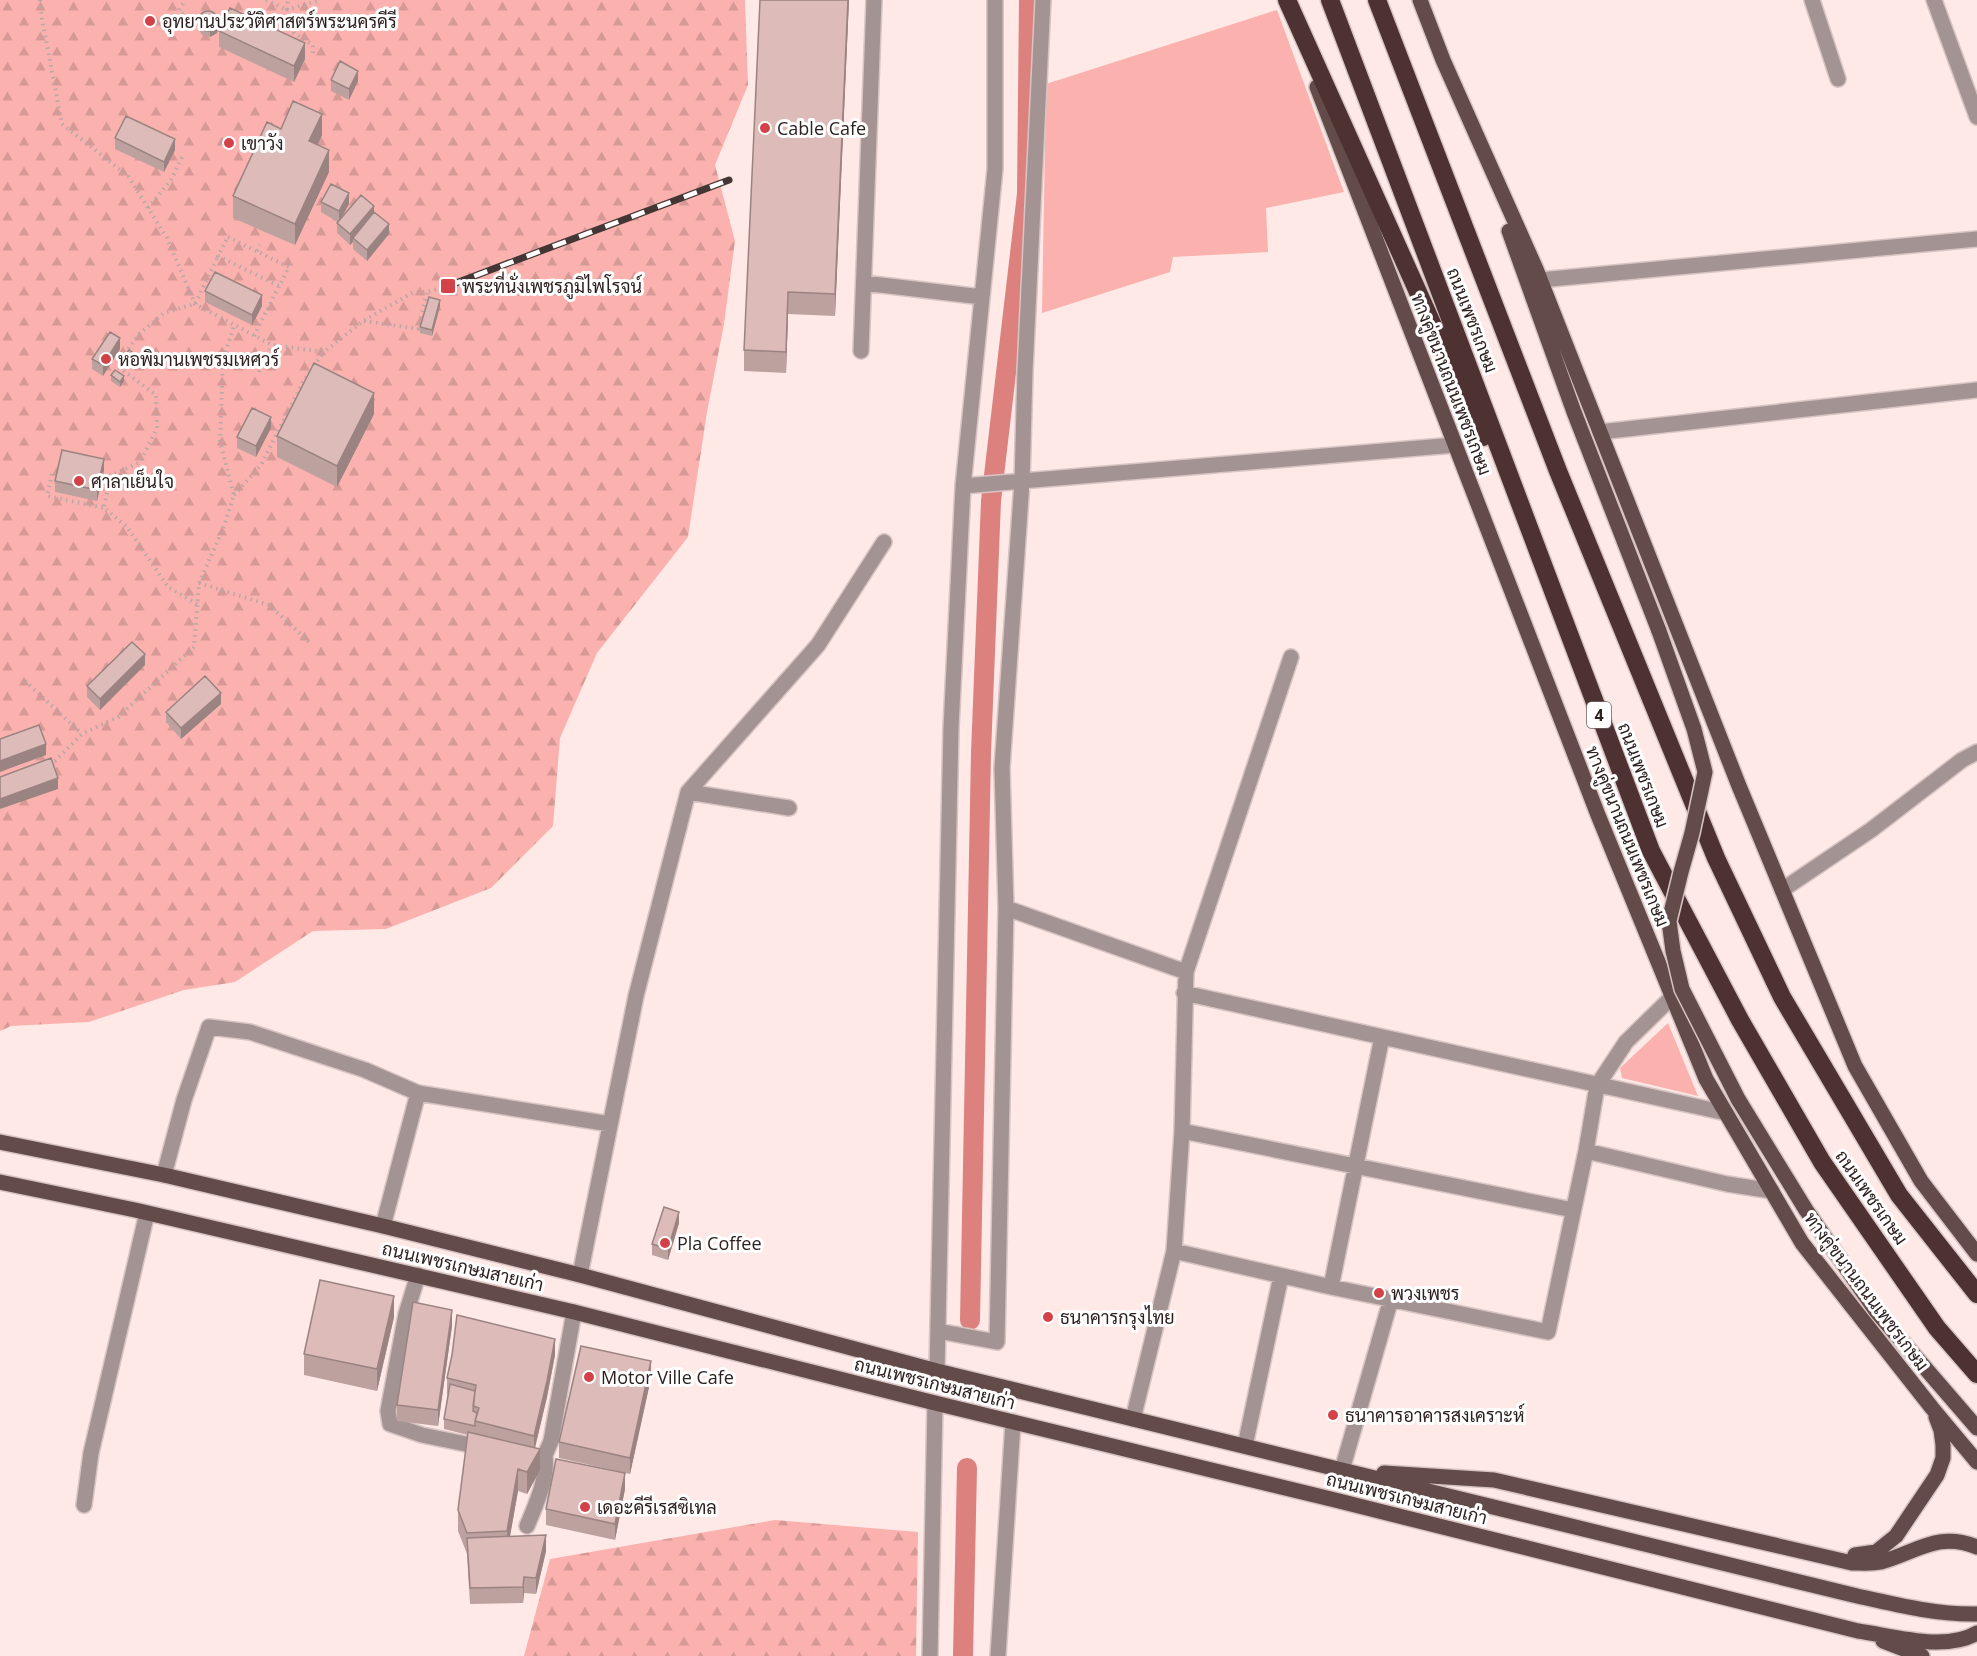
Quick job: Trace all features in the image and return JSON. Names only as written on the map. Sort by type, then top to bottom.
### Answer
[{"type":"highway","points":[[1286,0],[1557,603]]},
{"type":"highway","name":"ถนนเพชรเกษม","points":[[1330,0],[1651,851],[1740,1020],[1822,1162],[1938,1328],[1977,1374]]},
{"type":"highway","name":"ถนนเพชรเกษม","points":[[1377,0],[1558,471],[1716,858],[1782,997],[1899,1195],[1977,1294]]},
{"type":"main road","name":"ทางคู่ขนานถนนเพชรเกษม","points":[[1286,0],[1598,815],[1706,1079],[1802,1243],[1977,1462]]},
{"type":"main road","points":[[1420,0],[1492,184],[1574,412],[1659,631],[1694,729],[1705,772],[1669,921],[1682,989],[1737,1099],[1806,1210],[1876,1311],[1977,1428]]},
{"type":"main road","points":[[1443,60],[1540,280],[1739,786],[1855,1066],[1921,1182],[1977,1254]]},
{"type":"main road","name":"ถนนเพชรเกษมสายเก่า","points":[[0,1142],[164,1174],[383,1226],[580,1275],[937,1371],[1885,1602],[1977,1614]]},
{"type":"main road","name":"ถนนเพชรเกษมสายเก่า","points":[[0,1182],[147,1213],[574,1312],[1858,1631]]},
{"type":"main road","points":[[1792,1550],[1854,1555],[1876,1552],[1896,1536],[1937,1475],[1943,1458],[1941,1430],[1932,1408]]},
{"type":"main road","points":[[1342,1470],[1494,1480],[1852,1563],[1879,1562],[1944,1540],[1963,1541],[1977,1547]]},
{"type":"main road","points":[[1858,1631],[1948,1642],[1967,1639],[1977,1633]]},
{"type":"main road","points":[[1858,1631],[1922,1656]]},
{"type":"street","points":[[861,351],[874,0]]},
{"type":"street","points":[[937,1371],[951,728],[982,297],[995,169],[995,0]]},
{"type":"street","points":[[938,1331],[997,1342],[1006,908],[1002,768],[1016,482],[1025,371],[1043,0]]},
{"type":"street","points":[[1812,0],[1838,80]]},
{"type":"street","points":[[1934,0],[1971,81],[1977,117]]},
{"type":"street","points":[[1540,280],[1977,239]]},
{"type":"street","points":[[864,284],[982,297]]},
{"type":"street","points":[[1600,432],[1977,390]]},
{"type":"street","points":[[969,486],[1455,445]]},
{"type":"street","points":[[580,1275],[636,996],[688,792],[818,645],[884,542]]},
{"type":"street","points":[[1133,1419],[1174,1251],[1182,1131],[1186,972],[1291,657]]},
{"type":"street","points":[[1782,890],[1872,830],[1962,760],[1977,752]]},
{"type":"street","points":[[688,792],[789,808]]},
{"type":"street","points":[[1006,908],[1186,972]]},
{"type":"street","points":[[1184,993],[1726,1113]]},
{"type":"street","points":[[1174,1251],[1331,1287],[1548,1332],[1586,1151],[1597,1086],[1626,1042],[1672,997]]},
{"type":"street","points":[[164,1174],[183,1100],[209,1027],[250,1032],[365,1070],[418,1093],[610,1124]]},
{"type":"street","points":[[1331,1287],[1382,1037]]},
{"type":"street","points":[[383,1226],[418,1093]]},
{"type":"street","points":[[1182,1131],[1573,1210]]},
{"type":"street","points":[[1586,1151],[1727,1184],[1772,1191]]},
{"type":"street","points":[[84,1505],[92,1453],[147,1213]]},
{"type":"street","points":[[418,1275],[406,1314],[388,1411],[390,1424],[422,1435],[537,1462],[549,1460]]},
{"type":"street","points":[[1245,1446],[1281,1276]]},
{"type":"street","points":[[1342,1470],[1391,1299]]},
{"type":"street","points":[[527,1526],[549,1460],[574,1312]]},
{"type":"street","points":[[930,1656],[935,1403]]},
{"type":"street","points":[[998,1656],[1013,1422]]},
{"type":"path","points":[[40,0],[62,124],[128,176],[167,238],[195,304],[272,345],[324,352]]},
{"type":"path","points":[[183,14],[179,11],[185,0]]},
{"type":"path","points":[[266,0],[287,10],[321,0]]},
{"type":"path","points":[[288,0],[287,10],[294,33],[313,45],[314,53]]},
{"type":"path","points":[[148,208],[171,180],[183,155]]},
{"type":"path","points":[[104,508],[110,476],[140,462],[157,428],[156,395],[117,366],[138,335],[164,313],[195,304],[228,237],[289,267],[254,336]]},
{"type":"path","points":[[257,251],[260,245]]},
{"type":"path","points":[[218,256],[279,286]]},
{"type":"path","points":[[44,765],[55,761],[82,734],[118,717],[194,647],[200,584],[223,529],[234,495],[261,465],[303,382],[324,352],[363,321],[414,292],[427,292],[448,286]]},
{"type":"path","points":[[363,321],[418,329],[427,292]]},
{"type":"path","points":[[234,326],[223,360],[220,442],[234,495]]},
{"type":"path","points":[[259,372],[272,345]]},
{"type":"path","points":[[52,474],[47,496],[104,508],[127,527],[168,587],[198,604]]},
{"type":"path","points":[[200,584],[269,605],[309,642]]},
{"type":"path","points":[[25,681],[82,734]]},
{"type":"green space","points":[[0,0],[745,0],[748,85],[715,165],[735,241],[724,324],[707,412],[688,537],[597,653],[560,738],[553,826],[491,888],[386,929],[313,931],[235,982],[184,990],[89,1022],[11,1026],[0,1031]]},
{"type":"green space","points":[[1277,10],[1344,192],[1266,208],[1268,252],[1173,257],[1170,272],[1042,313],[1046,84]]},
{"type":"green space","points":[[1668,1023],[1698,1096],[1622,1078],[1620,1068]]},
{"type":"green space","points":[[775,1520],[918,1532],[916,1656],[524,1656],[550,1559]]},
{"type":"building","points":[[760,0],[848,0],[835,294],[788,292],[786,352],[744,350]]},
{"type":"building","points":[[230,8],[305,43],[294,66],[219,31]]},
{"type":"building","points":[[208,11],[215,14],[218,21],[215,28],[208,31],[201,28],[198,21],[201,14]]},
{"type":"building","points":[[340,61],[358,71],[349,89],[331,80]]},
{"type":"building","points":[[293,101],[322,114],[309,141],[329,150],[295,224],[233,196],[267,122],[281,129]]},
{"type":"building","points":[[126,116],[175,139],[164,162],[115,138]]},
{"type":"building","points":[[331,184],[349,193],[339,211],[321,202]]},
{"type":"building","points":[[361,195],[374,206],[350,234],[337,223]]},
{"type":"building","points":[[374,212],[389,224],[367,250],[353,238]]},
{"type":"building","points":[[215,272],[262,295],[252,315],[205,291]]},
{"type":"building","points":[[429,297],[440,300],[432,330],[420,327]]},
{"type":"building","points":[[110,332],[120,338],[103,365],[92,359]]},
{"type":"building","points":[[129,350],[138,356],[134,361],[125,355]]},
{"type":"building","points":[[314,363],[374,393],[337,466],[277,436]]},
{"type":"building","points":[[115,370],[124,376],[120,382],[111,375]]},
{"type":"building","points":[[252,408],[271,417],[256,446],[237,437]]},
{"type":"building","name":"ศาลาเย็นใจ","points":[[62,450],[104,459],[97,490],[55,481]]},
{"type":"building","points":[[132,642],[145,654],[100,699],[87,686]]},
{"type":"building","points":[[205,676],[221,693],[181,728],[166,712]]},
{"type":"building","points":[[39,725],[46,744],[0,761],[0,739]]},
{"type":"building","points":[[51,758],[58,778],[0,799],[0,777]]},
{"type":"building","points":[[664,1207],[679,1212],[668,1249],[652,1244]]},
{"type":"building","points":[[320,1280],[394,1296],[377,1369],[304,1354]]},
{"type":"building","points":[[413,1302],[452,1310],[438,1410],[397,1405]]},
{"type":"building","points":[[457,1315],[555,1339],[534,1436],[475,1421],[479,1408],[473,1406],[476,1385],[447,1378]]},
{"type":"building","points":[[581,1346],[651,1361],[630,1458],[559,1442]]},
{"type":"building","points":[[450,1384],[475,1391],[473,1411],[477,1413],[475,1426],[444,1419]]},
{"type":"building","points":[[468,1432],[540,1449],[527,1472],[518,1469],[507,1531],[467,1533],[458,1510]]},
{"type":"building","points":[[556,1459],[625,1473],[615,1524],[546,1509]]},
{"type":"building","points":[[546,1535],[536,1578],[524,1577],[523,1587],[470,1588],[467,1538]]},
{"type":"waterway","points":[[970,1320],[981,753],[991,501],[1027,194],[1029,0]]},
{"type":"waterway","points":[[963,1656],[967,1468]]},
{"type":"railway","points":[[448,286],[729,180]]},
{"type":"place","name":"อุทยานประวัติศาสตร์พระนครคีรี","points":[[150,21]]},
{"type":"place","name":"Cable Cafe","points":[[765,128]]},
{"type":"place","name":"เขาวัง","points":[[229,143]]},
{"type":"place","name":"พระที่นั่งเพชรภูมิไพโรจน์","points":[[448,286]]},
{"type":"place","name":"หอพิมานเพชรมเหศวร์","points":[[106,359]]},
{"type":"place","name":"ศาลาเย็นใจ","points":[[79,481]]},
{"type":"place","name":"Pla Coffee","points":[[665,1243]]},
{"type":"place","name":"พวงเพชร","points":[[1379,1293]]},
{"type":"place","name":"ธนาคารกรุงไทย","points":[[1048,1317]]},
{"type":"place","name":"Motor Ville Cafe","points":[[589,1377]]},
{"type":"place","name":"ธนาคารอาคารสงเคราะห์","points":[[1333,1415]]},
{"type":"place","name":"เดอะคีรีเรสซิเทล","points":[[585,1507]]}]
